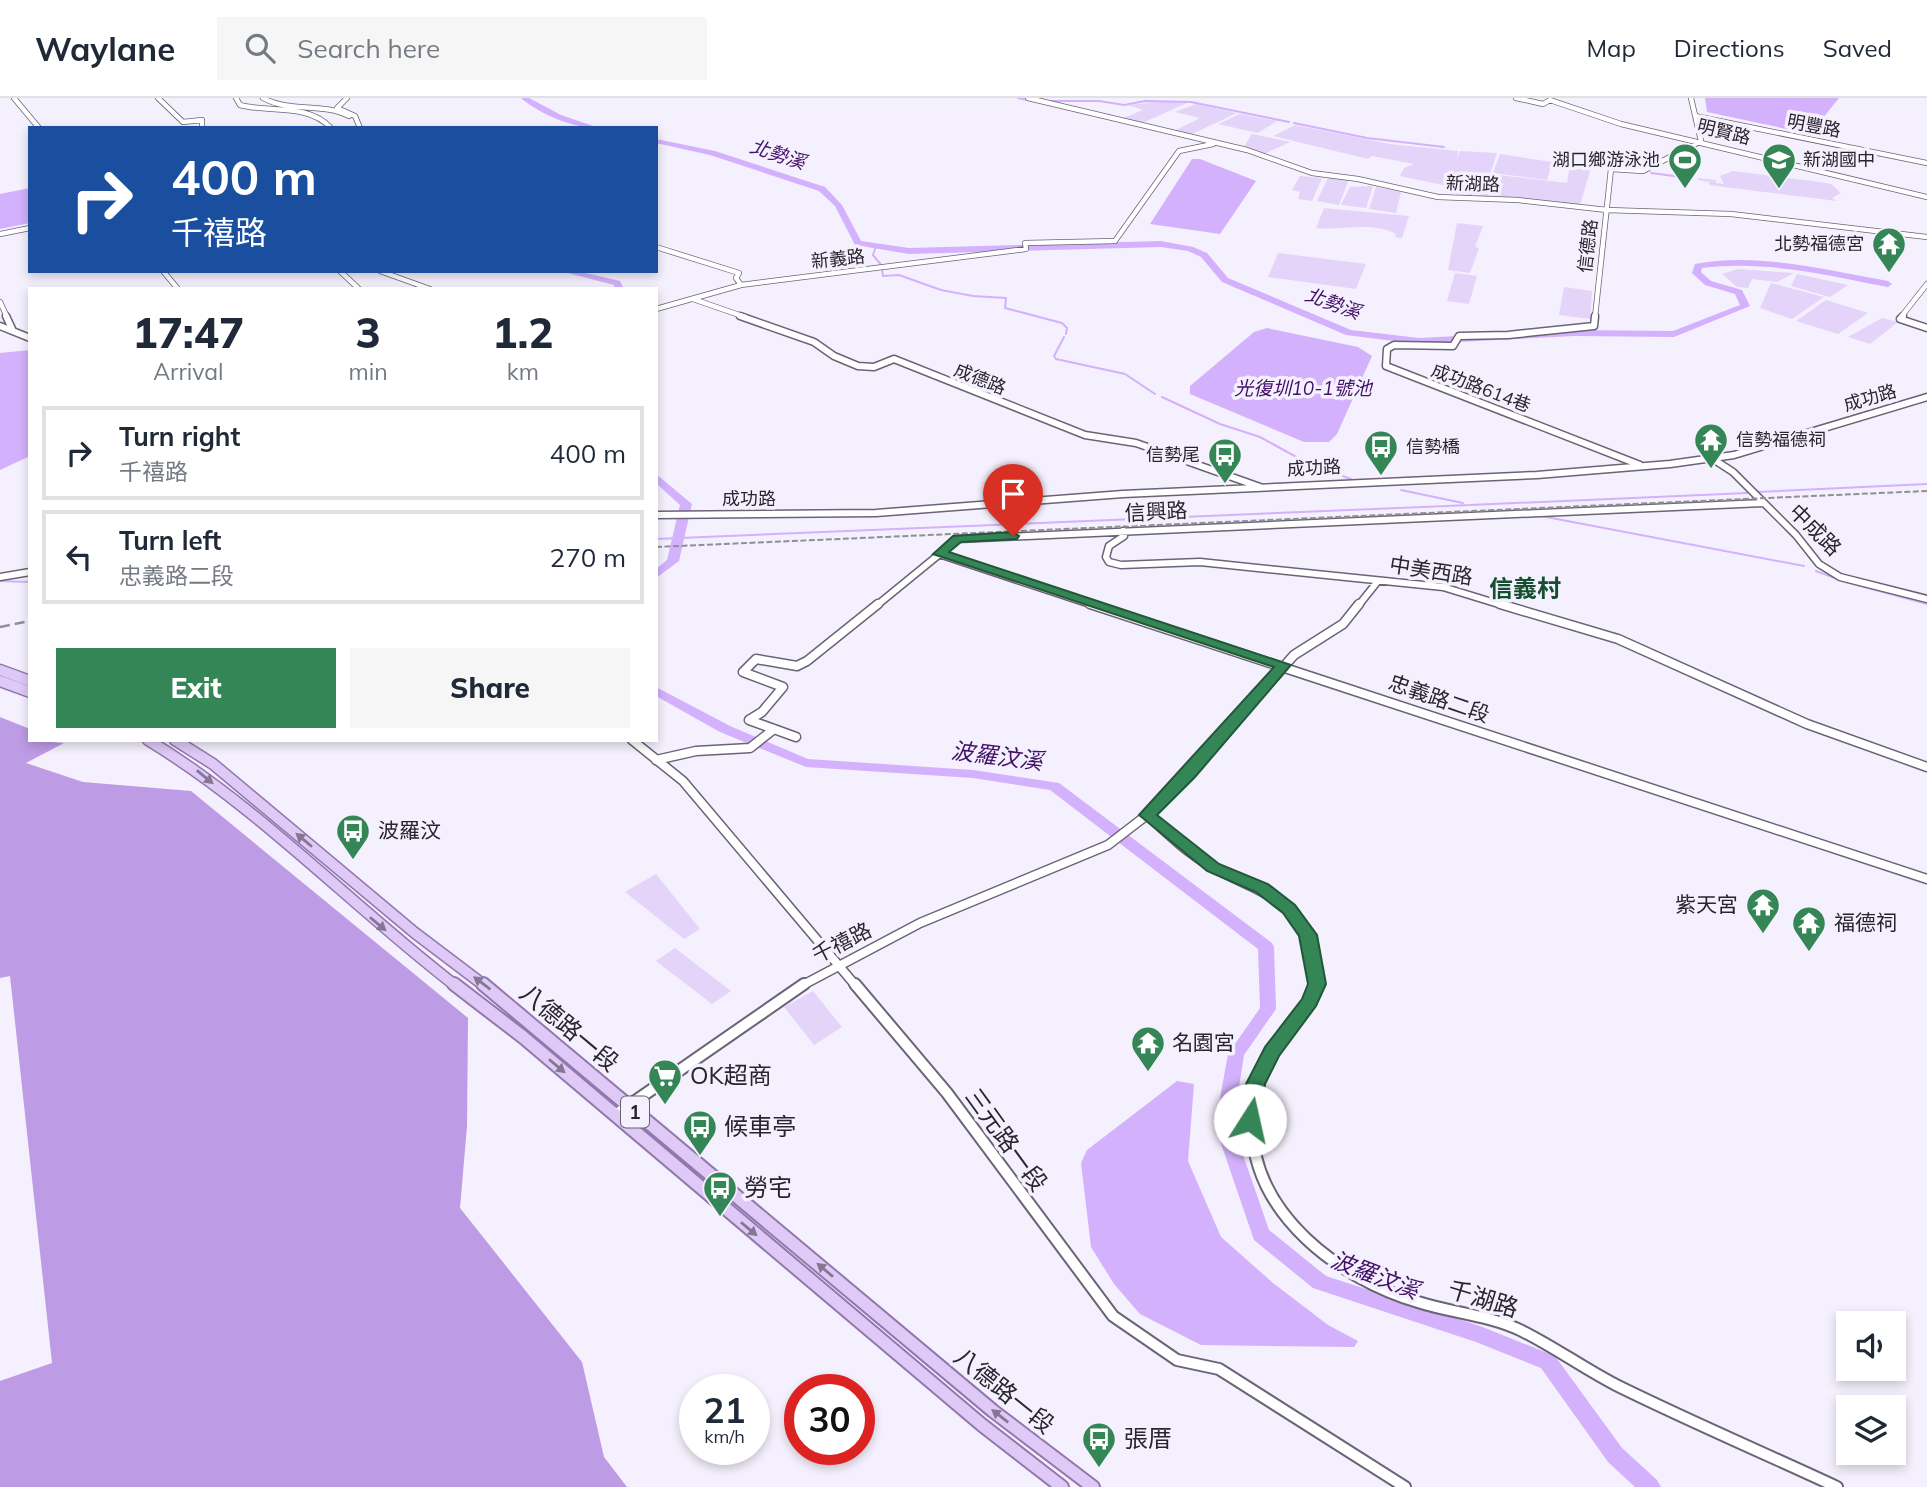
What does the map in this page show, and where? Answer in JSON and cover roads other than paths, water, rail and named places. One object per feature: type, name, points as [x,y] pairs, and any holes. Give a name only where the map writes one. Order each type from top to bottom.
[{"type":"main road","points":[[0,670],[28,680]]},
{"type":"main road","points":[[0,681],[28,691]]},
{"type":"main road","name":"八德路一段","points":[[151,742],[199,771],[399,942],[523,1037],[982,1425],[1062,1487]]},
{"type":"main road","name":"八德路一段","points":[[178,742],[213,764],[415,933],[521,1013],[993,1411],[1093,1487]]},
{"type":"street","points":[[14,98],[37,126]]},
{"type":"street","points":[[158,98],[183,122],[202,120],[202,126]]},
{"type":"street","points":[[236,98],[240,105],[256,110],[311,113],[323,118],[329,126]]},
{"type":"street","points":[[263,98],[272,104],[330,107],[349,116]]},
{"type":"street","points":[[347,98],[337,108],[355,115],[358,126]]},
{"type":"street","name":"新湖路","points":[[1028,98],[1247,150],[1312,173],[1358,179],[1420,194],[1607,210],[1731,214],[1927,237]]},
{"type":"street","name":"明賢路","points":[[1516,98],[1543,104],[1550,100],[1615,122],[1927,197]]},
{"type":"street","points":[[1691,98],[1701,141]]},
{"type":"street","name":"明豐路","points":[[1695,116],[1927,163]]},
{"type":"street","name":"信德路","points":[[1455,342],[1459,335],[1508,335],[1594,326],[1611,169],[1643,171],[1701,141]]},
{"type":"street","points":[[1812,147],[1818,141]]},
{"type":"street","name":"新義路","points":[[658,308],[741,285],[1025,246],[1115,241],[1179,151],[1216,144]]},
{"type":"street","points":[[0,234],[28,228]]},
{"type":"street","points":[[658,247],[739,273],[736,278],[741,285]]},
{"type":"street","points":[[165,273],[176,287]]},
{"type":"street","points":[[342,273],[357,287]]},
{"type":"street","points":[[386,273],[424,287]]},
{"type":"street","points":[[1927,284],[1900,319],[1927,328]]},
{"type":"street","name":"成德路","points":[[693,299],[814,342],[829,354],[851,364],[873,367],[894,359],[1085,435],[1136,443],[1261,488]]},
{"type":"street","points":[[0,302],[13,331]]},
{"type":"street","points":[[0,326],[28,337]]},
{"type":"street","name":"成功路614巷","points":[[1455,342],[1394,345],[1387,349],[1385,366],[1644,468]]},
{"type":"street","name":"成功路","points":[[658,516],[856,518],[1261,488],[1516,479],[1644,468],[1715,460],[1927,399]]},
{"type":"street","name":"中成路","points":[[1715,460],[1733,471],[1796,535],[1810,556],[1832,572],[1927,599]]},
{"type":"street","name":"信興路","points":[[796,737],[749,720],[762,712],[783,687],[743,672],[747,665],[756,659],[797,666],[807,661],[958,538],[1763,503]]},
{"type":"street","name":"中美西路","points":[[1123,531],[1124,536],[1111,543],[1106,554],[1110,562],[1121,565],[1200,562],[1443,587],[1602,633],[1807,724],[1927,767]]},
{"type":"street","name":"忠義路二段","points":[[939,554],[1284,665],[1927,879]]},
{"type":"street","points":[[0,575],[28,570]]},
{"type":"street","points":[[1147,815],[1189,773],[1284,665],[1294,655],[1343,624],[1378,581]]},
{"type":"street","points":[[656,760],[696,751],[750,748],[774,729]]},
{"type":"street","name":"三元路一段","points":[[634,742],[683,782],[716,819],[836,965],[947,1093],[1113,1316],[1177,1360],[1219,1369],[1405,1487]]},
{"type":"street","name":"千禧路","points":[[615,1115],[773,1004],[836,965],[878,944],[1108,845],[1135,827],[1147,815]]},
{"type":"street","name":"千湖路","points":[[1147,815],[1213,867],[1262,888],[1289,909],[1308,935],[1317,984],[1310,1002],[1271,1052],[1256,1084],[1250,1120],[1254,1148],[1272,1195],[1300,1232],[1333,1263],[1370,1283],[1415,1302],[1506,1324],[1589,1371],[1837,1487]]},
{"type":"water","points":[[1705,98],[1839,98],[1810,134],[1707,112]]},
{"type":"water","points":[[1192,159],[1200,159],[1256,181],[1220,234],[1150,224]]},
{"type":"water","points":[[28,188],[28,223],[0,229],[0,194]]},
{"type":"water","name":"光復圳10-1號池","points":[[1267,328],[1358,347],[1372,356],[1337,434],[1329,442],[1304,442],[1190,394],[1190,386],[1254,332]]},
{"type":"water","points":[[28,350],[28,457],[0,470],[0,353]]},
{"type":"water","points":[[1177,1081],[1194,1084],[1188,1161],[1221,1237],[1273,1283],[1328,1325],[1358,1341],[1354,1347],[1201,1345],[1140,1314],[1114,1284],[1091,1247],[1081,1163],[1087,1150]]},
{"type":"waterway","name":"北勢溪","points":[[524,98],[558,116],[588,126]]},
{"type":"waterway","points":[[1018,98],[1028,100]]},
{"type":"waterway","points":[[1047,101],[1099,101],[1124,105],[1145,101],[1191,102],[1289,122]]},
{"type":"waterway","points":[[1294,123],[1367,138],[1444,147]]},
{"type":"waterway","name":"北勢溪","points":[[658,141],[712,153],[822,189],[838,205],[858,243],[909,251],[1161,244],[1190,249],[1204,255],[1225,280],[1349,333],[1419,341],[1574,333],[1674,334],[1745,306],[1739,292],[1708,283],[1696,273],[1698,266],[1719,263],[1792,267],[1888,284]]},
{"type":"waterway","points":[[1651,173],[1689,178]]},
{"type":"waterway","points":[[876,246],[873,255],[882,266]]},
{"type":"waterway","points":[[882,269],[883,276],[899,275],[941,290],[1006,298],[1005,308],[1062,323],[1067,328],[1066,334]]},
{"type":"waterway","name":"波羅汶溪","points":[[573,273],[617,283],[619,287]]},
{"type":"waterway","points":[[1064,337],[1054,356],[1056,359],[1125,374],[1155,394]]},
{"type":"waterway","points":[[1162,397],[1220,424],[1260,437],[1311,465],[1351,479]]},
{"type":"waterway","name":"波羅汶溪","points":[[658,479],[686,504],[673,561],[658,573]]},
{"type":"waterway","points":[[1757,492],[1927,484]]},
{"type":"waterway","points":[[1401,490],[1463,503]]},
{"type":"waterway","points":[[658,539],[1747,493]]},
{"type":"waterway","points":[[1541,516],[1804,566]]},
{"type":"waterway","points":[[1816,571],[1840,580]]},
{"type":"waterway","points":[[0,581],[28,582]]},
{"type":"waterway","points":[[1846,582],[1927,604]]},
{"type":"waterway","name":"波羅汶溪","points":[[658,692],[725,729],[806,763],[973,774],[1054,786],[1266,947],[1268,1009],[1236,1054],[1224,1126],[1261,1235],[1320,1282],[1480,1335],[1548,1362],[1615,1455],[1650,1487]]},
{"type":"railway","points":[[658,547],[1927,491]]},
{"type":"railway","points":[[0,627],[28,621]]},
{"type":"place","name":"湖口鄉游泳池","points":[[1685,190]]},
{"type":"place","name":"新湖國中","points":[[1779,190]]},
{"type":"place","name":"北勢福德宮","points":[[1889,274]]},
{"type":"place","name":"信勢福德祠","points":[[1711,470]]},
{"type":"place","name":"信勢橋","points":[[1381,477]]},
{"type":"place","name":"信勢尾","points":[[1225,485]]},
{"type":"place","name":"波羅汶","points":[[353,861]]},
{"type":"place","name":"紫天宮","points":[[1763,935]]},
{"type":"place","name":"福德祠","points":[[1809,953]]},
{"type":"place","name":"名園宮","points":[[1148,1073]]},
{"type":"place","name":"OK超商","points":[[665,1106]]},
{"type":"place","name":"候車亭","points":[[700,1157]]},
{"type":"place","name":"勞宅","points":[[720,1218]]},
{"type":"place","name":"張厝","points":[[1099,1469]]},
{"type":"district","name":"信義村","points":[[1525,589]]}]
